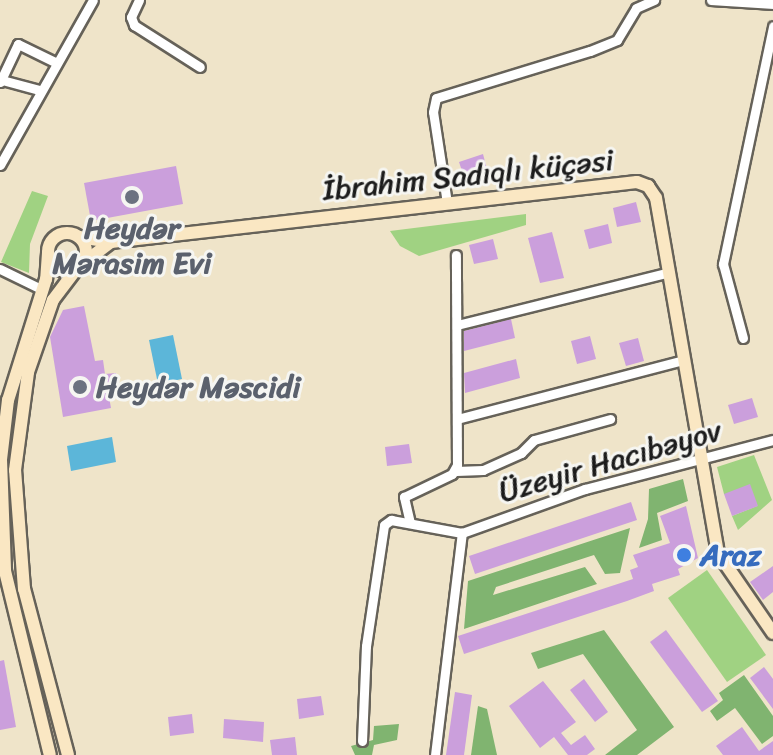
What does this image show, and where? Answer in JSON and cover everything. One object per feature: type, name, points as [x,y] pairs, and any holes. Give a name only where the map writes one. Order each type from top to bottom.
[{"type":"street","points":[[0,165],[93,0]]},
{"type":"street","points":[[139,0],[131,17],[134,25],[200,67]]},
{"type":"street","points":[[447,203],[433,112],[436,98],[617,40],[636,8],[654,0]]},
{"type":"street","points":[[711,0],[773,4]]},
{"type":"street","points":[[743,338],[723,264],[773,26]]},
{"type":"street","points":[[40,90],[1,81],[18,44],[57,63]]},
{"type":"street","name":"İbrahim Sadıqlı küçəsi","points":[[111,242],[637,182],[656,198],[718,553],[773,633]]},
{"type":"street","points":[[68,755],[24,589],[15,470],[20,408],[45,317],[86,251],[76,235]]},
{"type":"street","points":[[50,755],[3,570],[2,434],[24,337],[43,290],[48,253],[57,236],[76,235],[111,242]]},
{"type":"street","points":[[48,253],[58,269],[79,266],[111,242]]},
{"type":"street","points":[[456,255],[456,471]]},
{"type":"street","points":[[0,269],[43,290]]},
{"type":"street","points":[[457,325],[669,272]]},
{"type":"street","points":[[457,419],[684,360]]},
{"type":"street","points":[[410,523],[404,497],[456,471],[483,470],[521,453],[534,440],[610,419]]},
{"type":"street","name":"Üzeyir Hacıbəyov","points":[[462,533],[585,489],[702,461],[773,440]]},
{"type":"street","points":[[362,741],[366,646],[384,525],[391,520],[410,523],[462,533],[435,755]]},
{"type":"street","points":[[3,570],[24,589]]},
{"type":"green space","points":[[32,191],[48,196],[30,244],[29,273],[1,262]]},
{"type":"green space","points":[[526,214],[526,225],[419,256],[400,246],[390,231]]},
{"type":"green space","points":[[754,455],[772,500],[738,530],[732,516],[757,506],[724,494],[717,467]]},
{"type":"green space","points":[[683,479],[688,501],[657,513],[662,540],[639,548],[648,519],[649,489]]},
{"type":"green space","points":[[630,528],[620,573],[605,574],[594,555],[496,587],[493,595],[585,567],[597,584],[464,629],[468,581]]},
{"type":"green space","points":[[707,570],[766,655],[727,682],[668,598]]},
{"type":"green space","points":[[604,630],[674,727],[637,755],[605,755],[637,730],[583,654],[538,669],[531,653]]},
{"type":"green space","points":[[744,675],[773,716],[773,736],[762,744],[735,708],[717,721],[710,711],[723,700],[719,693]]},
{"type":"green space","points":[[478,706],[487,709],[497,755],[471,755]]},
{"type":"green space","points":[[399,724],[397,740],[374,745],[372,755],[355,755],[351,746],[373,740],[374,726]]},
{"type":"water","points":[[173,335],[182,379],[158,384],[149,340]]},
{"type":"water","points":[[112,437],[116,462],[71,471],[67,446]]},
{"type":"building","points":[[483,154],[488,173],[465,180],[459,162]]},
{"type":"building","points":[[176,166],[183,204],[91,221],[84,183]]},
{"type":"building","points":[[636,202],[641,222],[617,227],[613,208]]},
{"type":"building","points":[[608,224],[612,243],[589,249],[584,230]]},
{"type":"building","points":[[552,232],[564,278],[540,283],[528,238]]},
{"type":"building","points":[[493,239],[498,259],[474,264],[469,245]]},
{"type":"building","points":[[84,306],[95,361],[103,360],[105,374],[116,373],[119,390],[108,391],[111,408],[63,417],[50,337],[63,310]]},
{"type":"building","points":[[511,319],[515,338],[464,351],[464,331]]},
{"type":"building","points":[[590,336],[596,359],[577,364],[571,341]]},
{"type":"building","points":[[638,338],[644,361],[626,366],[619,343]]},
{"type":"building","points":[[516,359],[520,378],[465,393],[464,373]]},
{"type":"building","points":[[752,398],[758,417],[734,424],[728,405]]},
{"type":"building","points":[[409,444],[412,463],[387,466],[385,447]]},
{"type":"building","points":[[750,484],[758,506],[732,516],[724,494]]},
{"type":"building","points":[[631,502],[637,520],[475,574],[469,556]]},
{"type":"building","points":[[686,506],[698,558],[678,569],[680,575],[652,584],[654,591],[627,601],[464,654],[458,636],[633,579],[630,570],[638,567],[633,555],[670,543],[660,516]]},
{"type":"building","points":[[773,566],[773,592],[763,600],[750,582]]},
{"type":"building","points":[[666,630],[718,701],[702,712],[650,642]]},
{"type":"building","points":[[4,660],[16,727],[0,730],[0,661]]},
{"type":"building","points":[[764,667],[773,679],[773,709],[750,678]]},
{"type":"building","points":[[584,679],[608,712],[595,722],[570,690]]},
{"type":"building","points":[[543,681],[576,722],[561,733],[571,745],[585,735],[595,749],[587,755],[568,755],[554,737],[540,748],[509,706]]},
{"type":"building","points":[[455,692],[472,695],[464,755],[446,755]]},
{"type":"building","points":[[321,696],[324,715],[299,719],[297,699]]},
{"type":"building","points":[[192,714],[194,733],[170,736],[168,717]]},
{"type":"building","points":[[224,719],[264,722],[263,742],[223,738]]},
{"type":"building","points":[[742,727],[759,751],[773,741],[773,755],[723,755],[716,746]]},
{"type":"building","points":[[295,737],[297,755],[272,755],[270,740]]},
{"type":"place","name":"Heydər Mərasim Evi","points":[[132,197]]},
{"type":"place","name":"Heydər Məscidi","points":[[80,387]]},
{"type":"place","name":"Araz","points":[[684,555]]}]
